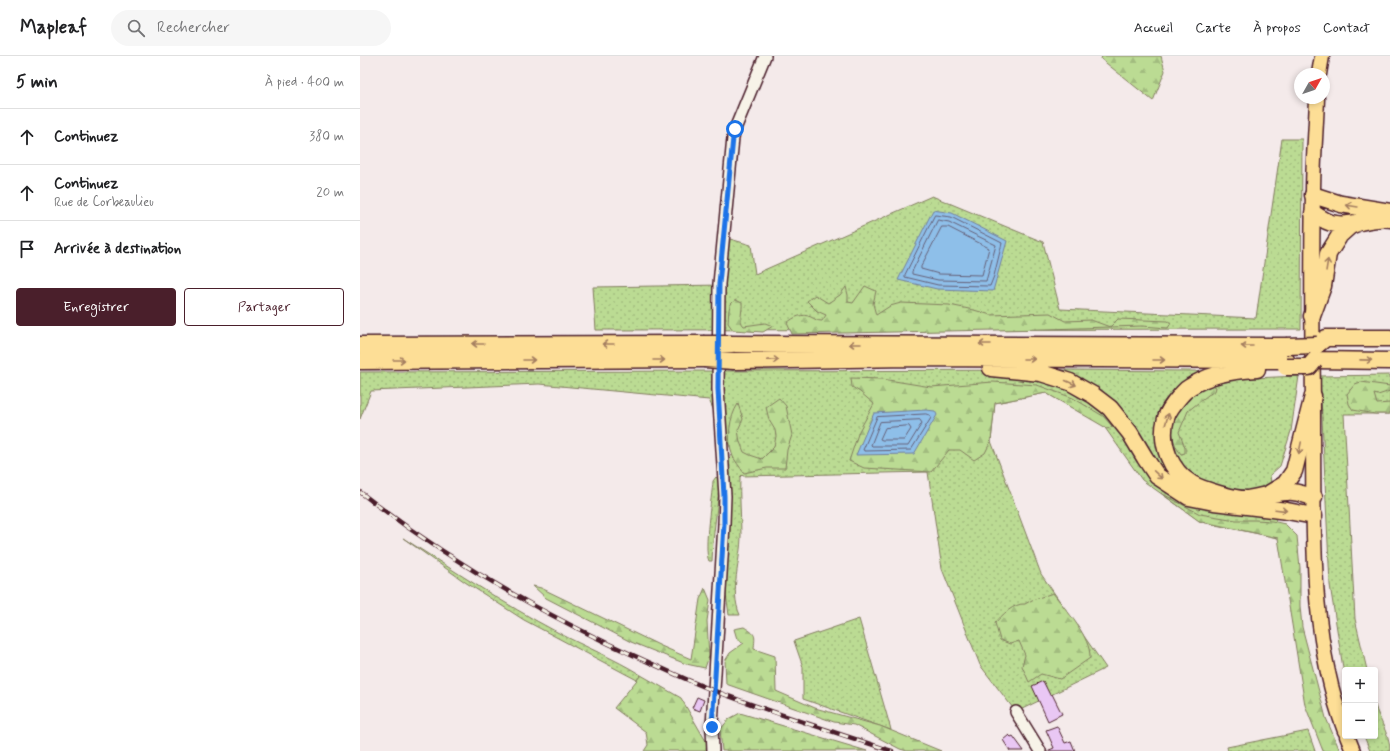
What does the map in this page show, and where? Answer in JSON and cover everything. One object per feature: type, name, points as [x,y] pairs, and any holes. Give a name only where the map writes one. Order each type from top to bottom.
[{"type":"highway","points":[[1313,195],[1341,204],[1390,212]]},
{"type":"highway","points":[[1313,213],[1323,220],[1337,224],[1390,219]]},
{"type":"highway","points":[[1312,316],[1323,286],[1328,254],[1340,235],[1350,226],[1360,222]]},
{"type":"highway","points":[[1316,353],[1326,338],[1342,347],[1390,361]]},
{"type":"highway","points":[[1314,497],[1286,492],[1245,499],[1210,491],[1192,484],[1180,474],[1171,463],[1165,448],[1164,433],[1166,417],[1174,402],[1188,388],[1203,379],[1224,373],[1250,369],[1286,358],[1390,338]]},
{"type":"highway","points":[[360,360],[704,352],[732,344],[1286,358]]},
{"type":"highway","points":[[360,345],[704,352],[734,361],[908,358],[1286,358]]},
{"type":"highway","points":[[1342,347],[1390,346]]},
{"type":"highway","points":[[908,358],[1040,373],[1070,382],[1093,395],[1110,408],[1130,433],[1157,476],[1189,496],[1214,502],[1287,511],[1314,516]]},
{"type":"highway","points":[[1265,496],[1285,484],[1294,471],[1313,396]]},
{"type":"main road","points":[[1320,68],[1322,56]]},
{"type":"main road","points":[[1317,104],[1313,195],[1312,316],[1316,600],[1324,656],[1336,708],[1342,723]]},
{"type":"main road","points":[[1348,739],[1353,751]]},
{"type":"street","points":[[713,751],[712,727],[724,524],[724,496],[718,389],[719,284],[733,138],[735,129],[765,56]]},
{"type":"street","points":[[1016,712],[1040,751]]},
{"type":"green space","points":[[1102,56],[1161,56],[1165,71],[1153,101],[1101,59]]},
{"type":"green space","points":[[1282,139],[1302,139],[1301,329],[596,330],[593,287],[723,285],[730,239],[751,245],[755,274],[932,196],[1043,242],[1060,309],[1256,318]]},
{"type":"green space","points":[[865,286],[876,291],[873,304],[876,315],[890,306],[901,303],[949,305],[991,315],[1050,313],[1065,321],[1091,320],[1110,327],[1118,319],[1168,321],[1171,323],[1168,328],[1142,326],[1047,329],[792,334],[787,323],[792,319],[804,315],[822,321],[826,315],[817,311],[807,301],[815,295],[828,303],[840,295],[846,287],[848,302],[853,303]]},
{"type":"green space","points":[[736,300],[742,303],[741,321],[744,326],[765,323],[773,326],[763,332],[733,330],[728,323],[729,313],[731,304]]},
{"type":"green space","points":[[1195,371],[1231,379],[1299,376],[1291,431],[1280,466],[1270,475],[1278,538],[1201,522],[1142,480],[1103,425],[1046,393],[995,403],[991,441],[1041,574],[1106,668],[1016,712],[980,665],[942,569],[928,472],[742,475],[740,477],[741,545],[735,586],[737,605],[740,615],[729,615],[726,594],[729,511],[728,461],[732,455],[734,456],[709,400],[539,384],[371,391],[360,419],[360,372]]},
{"type":"green space","points":[[1390,375],[1390,414],[1344,414],[1355,619],[1366,667],[1343,667],[1330,585],[1320,376]]},
{"type":"green space","points":[[851,378],[882,379],[931,387],[993,382],[1037,385],[1073,398],[1103,416],[1112,426],[1108,429],[1046,393],[995,403],[991,441],[985,453],[974,460],[960,450],[949,450],[931,472],[864,468],[849,461],[859,431],[874,404],[852,387]]},
{"type":"green space","points":[[1361,382],[1390,386],[1390,391],[1378,395],[1374,394],[1377,404],[1390,403],[1390,414],[1375,414],[1353,410],[1349,404],[1347,394],[1355,384]]},
{"type":"green space","points":[[1209,383],[1216,387],[1215,391],[1188,411],[1179,432],[1185,448],[1185,453],[1181,454],[1176,447],[1171,432],[1179,406]]},
{"type":"green space","points":[[779,398],[786,406],[792,435],[787,450],[785,468],[767,468],[744,473],[734,459],[730,448],[729,435],[735,410],[738,404],[743,419],[738,430],[740,442],[744,452],[762,459],[774,447],[776,436],[775,430],[769,420],[766,407]]},
{"type":"green space","points":[[716,477],[720,481],[712,561],[709,561],[707,555],[708,522],[713,481]]},
{"type":"green space","points":[[1161,493],[1200,514],[1236,520],[1272,521],[1285,524],[1297,536],[1300,568],[1300,606],[1302,627],[1326,718],[1340,751],[1323,751],[1305,705],[1278,538],[1199,521]]},
{"type":"green space","points":[[403,538],[518,610],[557,632],[641,675],[637,680],[524,620],[465,582]]},
{"type":"green space","points":[[533,586],[541,588],[691,659],[700,599],[705,588],[710,600],[707,621],[709,656],[705,668],[686,664],[631,642],[546,598]]},
{"type":"green space","points":[[1053,593],[1077,624],[1086,641],[1090,658],[1060,679],[1041,674],[1029,682],[1022,666],[1025,655],[1019,641],[1010,644],[1000,640],[995,623],[1013,607]]},
{"type":"green space","points":[[859,619],[891,730],[803,699],[803,667],[794,641]]},
{"type":"green space","points":[[744,627],[754,636],[754,649],[775,656],[776,691],[815,708],[880,726],[941,751],[907,751],[900,749],[854,725],[834,722],[726,684],[725,661],[730,653],[744,643],[737,639],[734,629]]},
{"type":"green space","points":[[641,675],[681,698],[707,743],[707,751],[644,751],[648,745],[646,732],[614,708]]},
{"type":"green space","points":[[740,713],[867,751],[722,751],[720,730],[729,719]]},
{"type":"green space","points":[[1378,713],[1390,745],[1390,751],[1370,751],[1365,739],[1378,739]]},
{"type":"green space","points":[[1308,731],[1315,751],[1228,751],[1227,747]]},
{"type":"water","points":[[933,210],[952,213],[1007,241],[993,291],[937,289],[898,280]]},
{"type":"water","points":[[926,410],[935,411],[937,415],[914,454],[856,455],[874,413]]},
{"type":"building","points":[[1043,681],[1050,695],[1052,694],[1062,714],[1048,721],[1032,686]]},
{"type":"building","points":[[697,697],[704,700],[700,711],[692,708]]},
{"type":"building","points":[[1057,726],[1065,743],[1071,741],[1075,751],[1047,751],[1054,748],[1046,730]]},
{"type":"building","points":[[1009,735],[1011,737],[1013,736],[1024,751],[1010,751],[1003,740]]},
{"type":"railway","points":[[360,492],[427,541],[462,563],[534,606],[608,644],[715,691],[781,715],[892,751]]},
{"type":"route","points":[[712,727],[724,524],[724,496],[718,389],[719,284],[735,129]]}]
